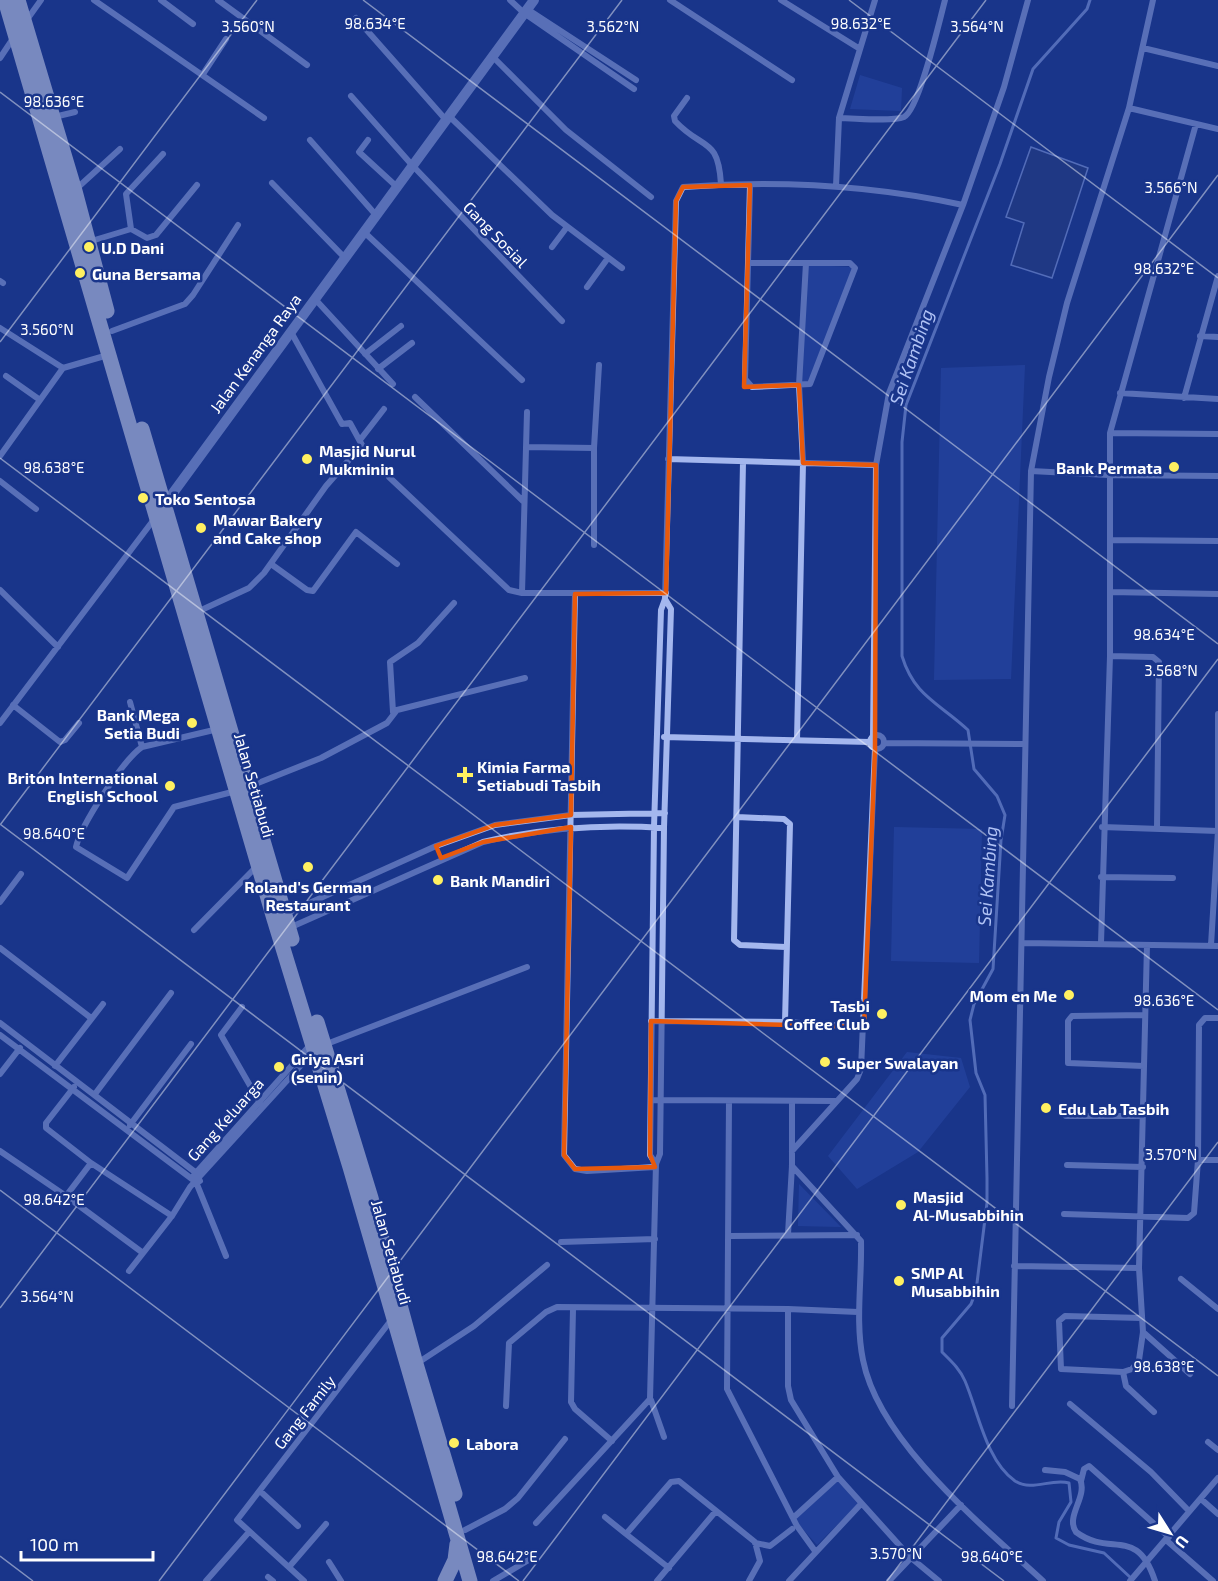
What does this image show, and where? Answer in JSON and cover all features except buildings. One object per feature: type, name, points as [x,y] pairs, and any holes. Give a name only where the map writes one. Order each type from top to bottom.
[{"type":"main road","name":"Jalan Setiabudi","points":[[5,0],[20,29],[54,117],[75,191],[82,236],[109,355],[197,613],[243,789],[282,923],[371,1198],[470,1571]]},
{"type":"main road","name":"Jalan Setiabudi","points":[[18,0],[20,29],[112,331],[219,729],[243,789],[259,864],[282,923]]},
{"type":"main road","name":"Jalan Setiabudi","points":[[320,1044],[392,1319],[461,1535]]},
{"type":"main road","points":[[446,1581],[455,1560],[461,1535]]},
{"type":"main road","points":[[446,1581],[470,1571]]},
{"type":"street","points":[[0,58],[41,0]]},
{"type":"street","points":[[94,0],[264,118]]},
{"type":"street","points":[[161,0],[193,24]]},
{"type":"street","points":[[218,0],[307,65]]},
{"type":"street","points":[[510,0],[528,7],[636,80]]},
{"type":"street","points":[[670,0],[792,81]]},
{"type":"street","points":[[781,0],[860,49]]},
{"type":"street","points":[[836,186],[840,118],[874,0]]},
{"type":"street","points":[[840,118],[894,118],[904,117],[910,112],[925,77],[945,0]]},
{"type":"street","points":[[792,1151],[860,1074],[864,1027],[875,749],[872,739],[876,465],[889,393],[963,206],[1004,87],[1028,0]]},
{"type":"street","points":[[1012,1406],[1015,1161],[1023,943],[1031,471],[1049,377],[1067,303],[1129,108],[1153,0]]},
{"type":"street","points":[[528,7],[634,89]]},
{"type":"street","name":"Jalan Kenanga Raya","points":[[0,723],[160,510],[528,7]]},
{"type":"street","points":[[356,18],[447,118],[567,227],[622,268]]},
{"type":"street","points":[[203,74],[226,39]]},
{"type":"street","points":[[1143,48],[1218,66]]},
{"type":"street","points":[[492,56],[566,130],[651,197]]},
{"type":"street","name":"Gang Sosial","points":[[351,96],[412,165],[562,321]]},
{"type":"street","points":[[687,98],[674,116],[675,121],[716,152],[720,164],[721,184]]},
{"type":"street","points":[[1129,108],[1218,129]]},
{"type":"street","points":[[54,117],[75,112]]},
{"type":"street","points":[[1101,943],[1102,827],[1110,656],[1111,540],[1108,475],[1110,434],[1196,124]]},
{"type":"street","points":[[310,140],[375,214]]},
{"type":"street","points":[[368,140],[359,152],[396,186]]},
{"type":"street","points":[[75,191],[120,149]]},
{"type":"street","points":[[131,229],[125,196],[163,154]]},
{"type":"street","points":[[272,183],[344,257]]},
{"type":"street","points":[[656,1166],[650,1155],[654,813],[661,610],[665,596],[676,201],[683,187],[721,184],[836,186],[917,195],[963,206]]},
{"type":"street","points":[[82,236],[131,229],[147,238],[156,236],[197,185]]},
{"type":"street","points":[[749,263],[850,263],[855,268],[810,384],[752,387],[746,383],[750,185]]},
{"type":"street","points":[[112,331],[185,304],[238,225]]},
{"type":"street","points":[[552,247],[567,227]]},
{"type":"street","points":[[363,231],[522,381]]},
{"type":"street","points":[[587,287],[608,258]]},
{"type":"street","points":[[796,740],[803,463],[799,385],[807,263]]},
{"type":"street","points":[[1184,398],[1218,276]]},
{"type":"street","points":[[314,298],[393,384]]},
{"type":"street","points":[[365,354],[401,326]]},
{"type":"street","points":[[0,328],[63,368]]},
{"type":"street","points":[[197,613],[244,592],[271,564],[326,486],[361,446],[350,423],[342,424],[290,331]]},
{"type":"street","points":[[1200,336],[1218,337]]},
{"type":"street","points":[[378,369],[412,343]]},
{"type":"street","points":[[0,456],[63,368],[109,355]]},
{"type":"street","points":[[594,545],[594,448],[598,365]]},
{"type":"street","points":[[6,376],[40,400]]},
{"type":"street","points":[[1120,393],[1218,399]]},
{"type":"street","points":[[415,397],[523,501]]},
{"type":"street","points":[[360,440],[384,409]]},
{"type":"street","points":[[522,593],[527,412]]},
{"type":"street","points":[[1110,434],[1218,434]]},
{"type":"street","points":[[526,447],[594,448]]},
{"type":"street","points":[[669,459],[876,465]]},
{"type":"street","points":[[743,462],[736,739],[735,942],[740,945],[786,947]]},
{"type":"street","points":[[1031,471],[1108,475],[1218,476]]},
{"type":"street","points":[[389,477],[506,588],[522,593],[665,596]]},
{"type":"street","points":[[0,481],[36,509]]},
{"type":"street","points":[[271,564],[307,590],[314,591],[356,532],[397,564]]},
{"type":"street","points":[[1111,540],[1218,541]]},
{"type":"street","points":[[0,590],[58,646]]},
{"type":"street","points":[[1110,592],[1218,594]]},
{"type":"street","points":[[575,594],[564,1155],[570,1165],[587,1171],[656,1166]]},
{"type":"street","points":[[664,1437],[650,1399],[656,1166],[660,1154],[664,828],[671,609],[665,596]]},
{"type":"street","points":[[219,729],[142,747],[130,757],[113,779],[76,845],[79,850],[125,878],[130,877],[174,807],[243,789],[321,758],[387,723],[393,712],[390,662],[418,644],[454,603]]},
{"type":"street","points":[[1110,656],[1153,657],[1159,662],[1157,829]]},
{"type":"street","points":[[393,712],[525,678]]},
{"type":"street","points":[[129,702],[142,747]]},
{"type":"street","points":[[13,705],[60,742],[65,740],[79,723]]},
{"type":"street","points":[[1023,943],[1215,945],[1218,714]]},
{"type":"street","points":[[656,737],[796,740],[882,737],[884,743]]},
{"type":"street","points":[[884,743],[1025,744]]},
{"type":"street","points":[[875,749],[881,748],[884,743]]},
{"type":"street","points":[[282,923],[402,861],[435,846],[495,825],[571,815],[665,813]]},
{"type":"street","points":[[737,818],[784,819],[790,824],[785,1022]]},
{"type":"street","points":[[282,923],[483,842],[517,834],[571,827],[664,828]]},
{"type":"street","points":[[1102,827],[1218,831]]},
{"type":"street","points":[[435,846],[441,858]]},
{"type":"street","points":[[402,861],[407,874]]},
{"type":"street","points":[[194,930],[259,864]]},
{"type":"street","points":[[0,902],[21,874]]},
{"type":"street","points":[[1101,878],[1173,878]]},
{"type":"street","points":[[1142,1318],[1065,1316],[1059,1321],[1061,1369],[1123,1372],[1132,1369],[1139,1360],[1143,1332],[1139,1268],[1147,945]]},
{"type":"street","points":[[0,948],[91,1018]]},
{"type":"street","points":[[320,1044],[527,967]]},
{"type":"street","points":[[95,1094],[171,993]]},
{"type":"street","points":[[55,1066],[103,1004]]},
{"type":"street","points":[[242,1007],[221,1035],[261,1105]]},
{"type":"street","points":[[1144,1066],[1070,1063],[1067,1060],[1068,1019],[1072,1016],[1145,1015]]},
{"type":"street","points":[[1064,1214],[1142,1218],[1191,1216],[1195,1210],[1198,1160],[1199,1025],[1205,1018],[1218,1018]]},
{"type":"street","points":[[651,1021],[785,1022],[864,1027]]},
{"type":"street","points":[[0,1023],[95,1094],[197,1179],[226,1256]]},
{"type":"street","points":[[0,1035],[126,1131],[197,1179]]},
{"type":"street","points":[[0,1074],[24,1043]]},
{"type":"street","points":[[126,1131],[191,1044]]},
{"type":"street","name":"Gang Keluarga","points":[[129,1271],[172,1216],[190,1187],[261,1105],[320,1044]]},
{"type":"street","points":[[78,1082],[46,1122],[45,1127],[91,1163],[172,1216]]},
{"type":"street","points":[[651,1100],[835,1101]]},
{"type":"street","points":[[729,1101],[730,1236],[726,1308],[726,1382],[729,1396],[793,1518],[815,1551]]},
{"type":"street","points":[[788,1234],[792,1166],[792,1101]]},
{"type":"street","points":[[1066,1116],[1143,1116]]},
{"type":"street","points":[[0,1151],[143,1253]]},
{"type":"street","points":[[1198,1160],[1218,1160]]},
{"type":"street","points":[[66,1196],[91,1163]]},
{"type":"street","points":[[1067,1165],[1143,1167]]},
{"type":"street","points":[[792,1166],[861,1241],[862,1276],[858,1312],[862,1359],[877,1402],[909,1448],[961,1504],[1042,1581]]},
{"type":"street","points":[[730,1236],[857,1235]]},
{"type":"street","points":[[561,1242],[655,1239]]},
{"type":"street","points":[[416,1364],[474,1326],[547,1265]]},
{"type":"street","points":[[1014,1266],[1139,1268]]},
{"type":"street","points":[[1181,1280],[1218,1310]]},
{"type":"street","points":[[506,1406],[509,1343],[551,1310],[654,1307],[858,1312]]},
{"type":"street","points":[[573,1308],[572,1402],[575,1409],[612,1441]]},
{"type":"street","points":[[788,1309],[789,1394],[837,1477],[860,1505],[910,1557],[939,1581]]},
{"type":"street","name":"Gang Family","points":[[249,1532],[237,1520],[392,1319]]},
{"type":"street","points":[[1143,1332],[1190,1374]]},
{"type":"street","points":[[1123,1372],[1126,1386],[1154,1412]]},
{"type":"street","points":[[536,1523],[650,1399]]},
{"type":"street","points":[[1070,1404],[1151,1472],[1189,1511]]},
{"type":"street","points":[[461,1535],[505,1509],[518,1498],[565,1439]]},
{"type":"street","points":[[1208,1442],[1218,1450]]},
{"type":"street","points":[[1155,1581],[1147,1562],[1134,1548],[1090,1539],[1074,1530],[1073,1524],[1082,1489],[1084,1469],[1089,1466],[1213,1581]]},
{"type":"street","points":[[1045,1470],[1073,1474],[1081,1481]]},
{"type":"street","points":[[793,1518],[837,1477]]},
{"type":"street","points":[[1130,1581],[1218,1478]]},
{"type":"street","points":[[626,1534],[674,1480],[679,1481],[755,1542],[770,1546]]},
{"type":"street","points":[[260,1491],[298,1526]]},
{"type":"street","points":[[1201,1499],[1218,1514]]},
{"type":"street","points":[[889,1581],[961,1504]]},
{"type":"street","points":[[789,1581],[860,1505]]},
{"type":"street","points":[[657,1581],[716,1511]]},
{"type":"street","points":[[605,1517],[669,1568]]},
{"type":"street","points":[[289,1567],[326,1524]]},
{"type":"street","points":[[749,1581],[770,1546],[792,1529]]},
{"type":"street","points":[[206,1581],[249,1532],[304,1581]]},
{"type":"street","points":[[755,1542],[760,1561]]},
{"type":"street","points":[[493,1581],[532,1558]]},
{"type":"street","points":[[329,1562],[341,1581]]},
{"type":"highlighted area","points":[[750,185],[744,387],[799,385],[803,463],[876,465],[875,749],[864,1027],[651,1021],[650,1155],[655,1167],[575,1169],[564,1155],[571,827],[483,842],[441,858],[436,846],[495,825],[571,815],[575,594],[666,593],[676,201],[683,187]]},
{"type":"shaded area","points":[[860,75],[902,88],[901,111],[850,109]]},
{"type":"shaded area","points":[[1031,147],[1088,168],[1052,278],[1011,265],[1024,223],[1006,217]]},
{"type":"shaded area","points":[[808,265],[854,267],[807,384],[799,384]]},
{"type":"shaded area","points":[[1025,365],[1011,679],[934,680],[941,368]]},
{"type":"shaded area","points":[[894,827],[982,829],[979,963],[891,961]]},
{"type":"shaded area","points":[[907,1052],[961,1058],[970,1087],[918,1152],[857,1189],[828,1156]]},
{"type":"shaded area","points":[[799,1184],[841,1227],[798,1226]]},
{"type":"shaded area","points":[[836,1479],[858,1504],[817,1545],[794,1519]]},
{"type":"waterway","name":"Sei Kambing","points":[[1090,0],[1087,9],[1033,69],[1000,164],[906,405],[902,442],[902,656],[913,681],[921,690],[968,730],[974,769],[997,796],[1005,815],[1001,840],[993,969],[974,1004],[970,1020],[976,1073],[985,1095],[987,1203],[976,1291],[971,1304],[942,1338],[942,1352],[963,1377],[984,1435],[1005,1472],[1021,1484],[1069,1483],[1071,1502],[1059,1522],[1056,1538],[1069,1545],[1104,1553],[1131,1578]]},
{"type":"place","name":"U.D Dani","points":[[89,247]]},
{"type":"place","name":"Guna Bersama","points":[[80,273]]},
{"type":"place","name":"Masjid Nurul Mukminin","points":[[307,459]]},
{"type":"place","name":"Bank Permata","points":[[1174,467]]},
{"type":"place","name":"Toko Sentosa","points":[[143,498]]},
{"type":"place","name":"Mawar Bakery and Cake shop","points":[[201,528]]},
{"type":"place","name":"Bank Mega Setia Budi","points":[[192,723]]},
{"type":"place","name":"Kimia Farma Setiabudi Tasbih","points":[[465,775]]},
{"type":"place","name":"Briton International English School","points":[[170,786]]},
{"type":"place","name":"Roland's German Restaurant","points":[[308,867]]},
{"type":"place","name":"Bank Mandiri","points":[[438,880]]},
{"type":"place","name":"Mom en Me","points":[[1069,995]]},
{"type":"place","name":"Tasbi Coffee Club","points":[[882,1014]]},
{"type":"place","name":"Super Swalayan","points":[[825,1062]]},
{"type":"place","name":"Griya Asri (senin)","points":[[279,1067]]},
{"type":"place","name":"Edu Lab Tasbih","points":[[1046,1108]]},
{"type":"place","name":"Masjid Al-Musabbihin","points":[[901,1205]]},
{"type":"place","name":"SMP Al Musabbihin","points":[[899,1281]]},
{"type":"place","name":"Labora","points":[[454,1443]]}]
